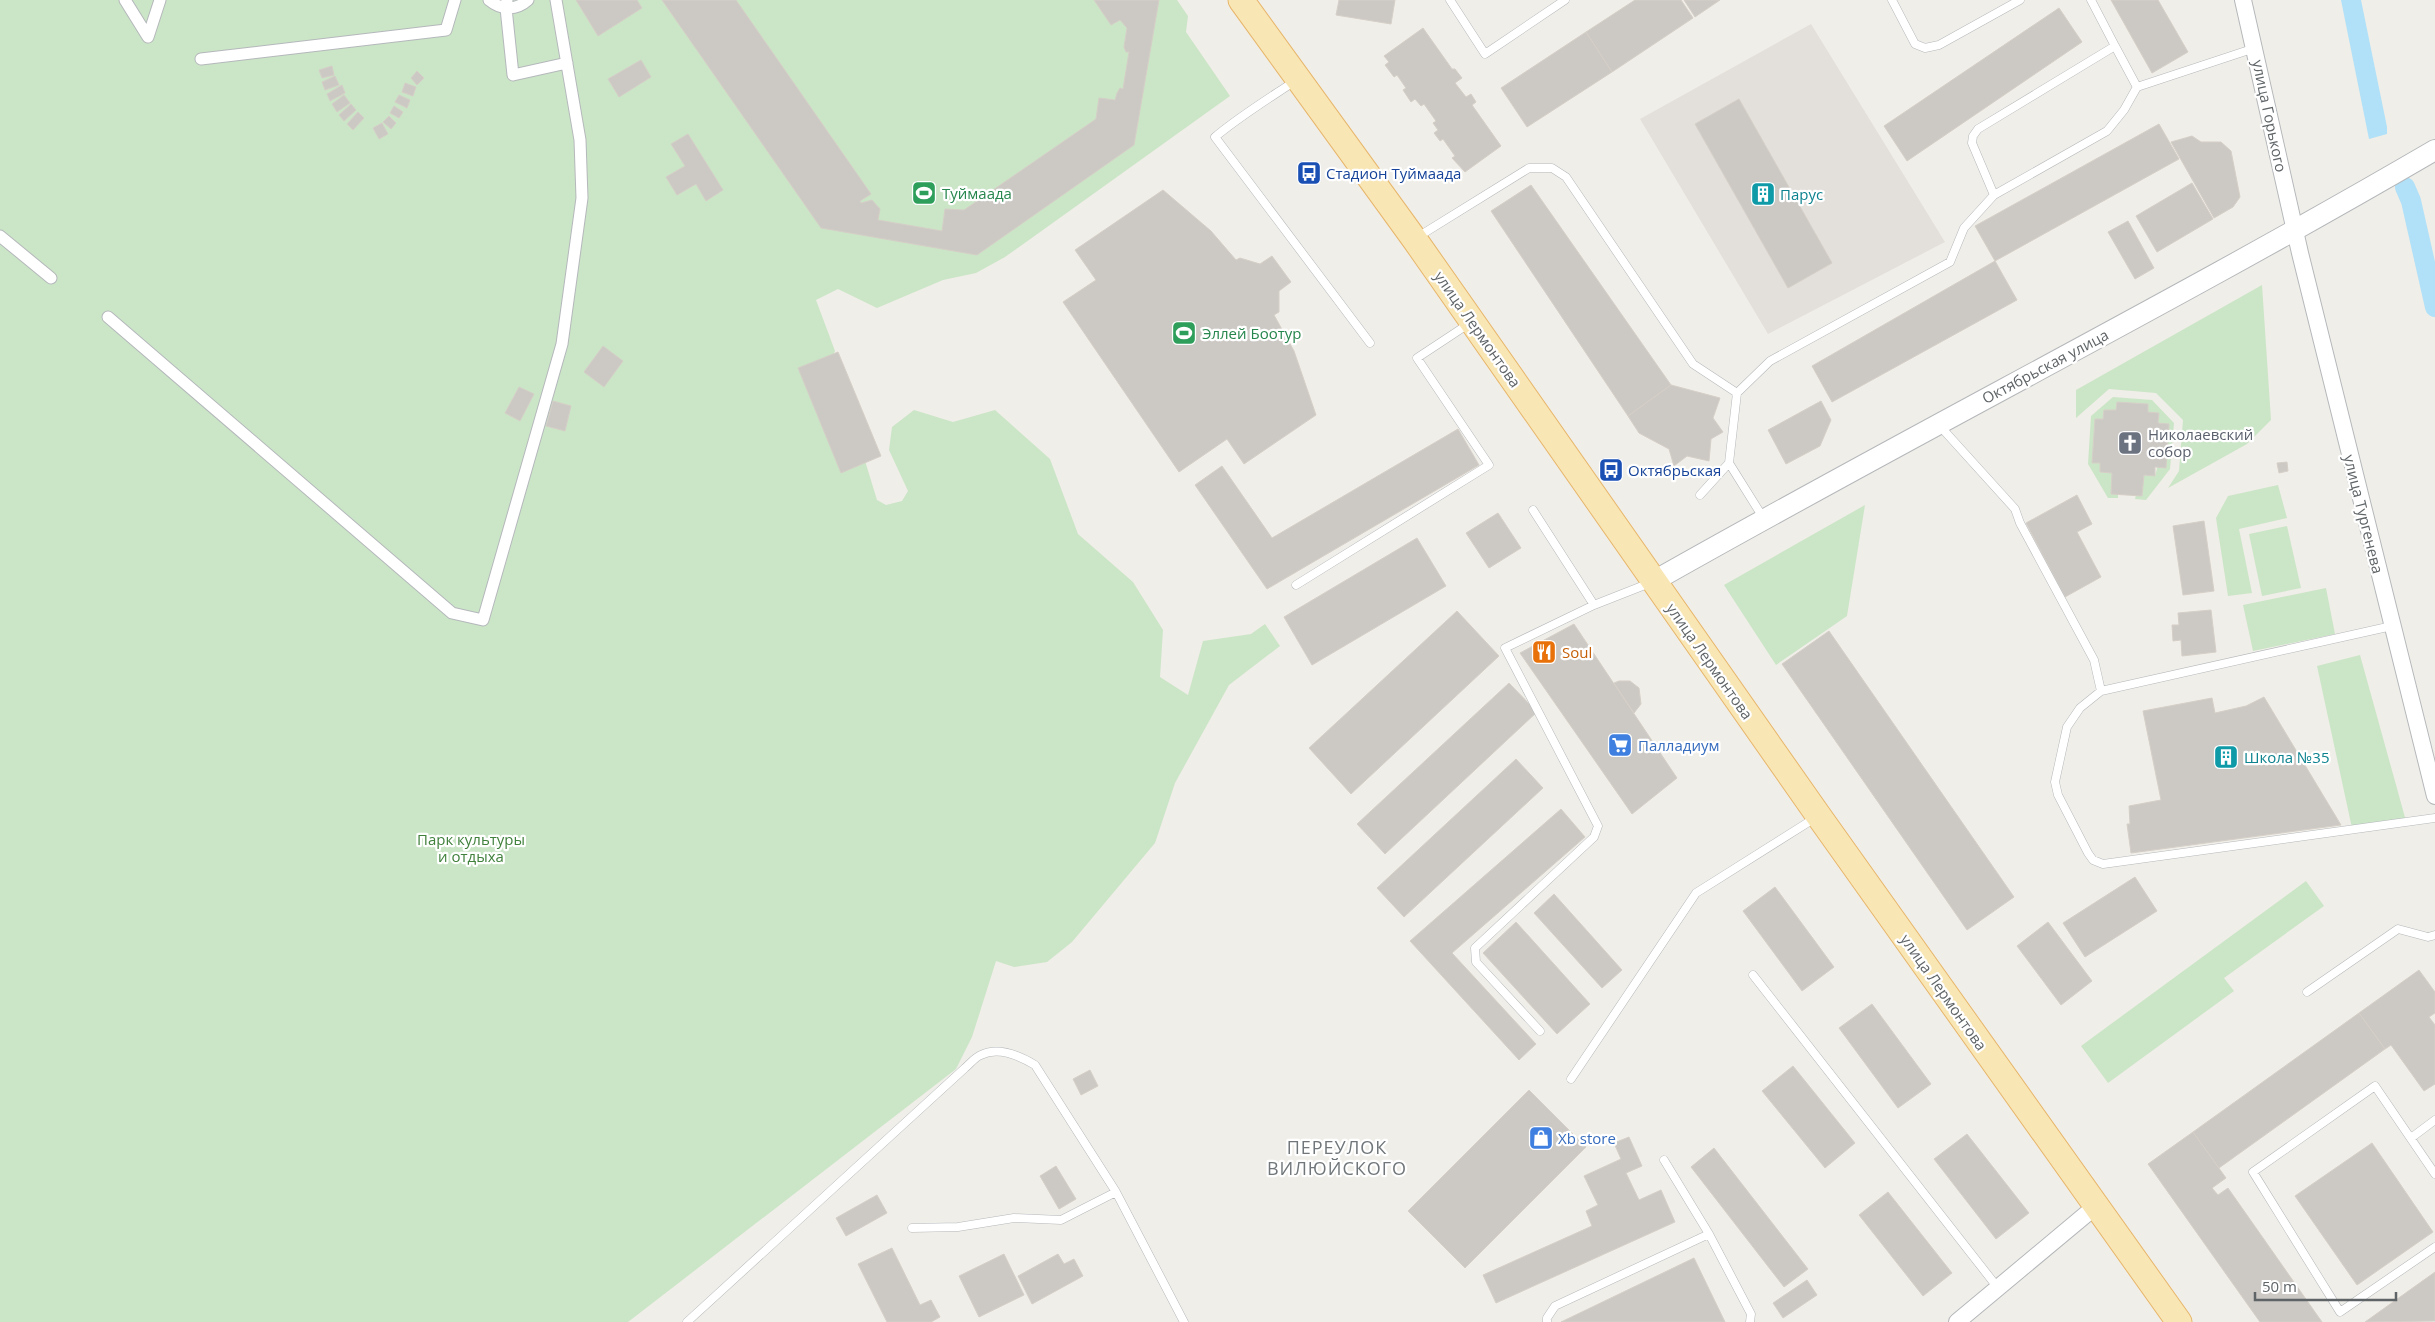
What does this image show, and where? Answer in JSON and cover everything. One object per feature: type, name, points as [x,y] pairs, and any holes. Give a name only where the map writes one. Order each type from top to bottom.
[{"type":"main road","name":"улица Лермонтова","points":[[1241,0],[1415,240],[1818,815],[2179,1322]]},
{"type":"street","points":[[125,0],[148,37],[160,0]]},
{"type":"street","points":[[201,59],[446,30],[455,0]]},
{"type":"street","points":[[489,0],[496,5],[507,4],[517,7],[528,0]]},
{"type":"street","points":[[108,317],[452,613],[483,620],[562,344],[582,198],[580,140],[556,0]]},
{"type":"street","name":"улица Горького","points":[[2243,0],[2295,232]]},
{"type":"street","points":[[507,4],[514,75],[567,63]]},
{"type":"street","name":"Октябрьская улица","points":[[1654,581],[1938,424],[2295,232],[2435,150]]},
{"type":"street","name":"улица Тургенева","points":[[2295,232],[2435,796]]},
{"type":"street","points":[[0,236],[51,278]]},
{"type":"street","points":[[1957,1322],[2096,1206]]},
{"type":"lane","points":[[1450,0],[1486,54],[1565,0]]},
{"type":"lane","points":[[1892,0],[1915,44],[1924,48],[1939,45],[2020,0]]},
{"type":"lane","points":[[2091,0],[2137,87]]},
{"type":"lane","points":[[1994,195],[1972,144],[1973,136],[1978,129],[2115,46]]},
{"type":"lane","points":[[1700,495],[1728,463],[1738,392],[1770,360],[1950,262],[1964,228],[1994,195],[2107,130],[2124,110],[2137,87],[2255,48]]},
{"type":"lane","points":[[1297,79],[1252,111],[1238,118],[1215,137],[1370,343]]},
{"type":"lane","points":[[1415,240],[1529,168],[1552,168],[1566,177],[1693,364],[1738,392]]},
{"type":"lane","points":[[1296,585],[1490,465],[1417,358],[1472,321]]},
{"type":"lane","points":[[1938,424],[2015,509],[2020,523],[2094,660],[2101,691]]},
{"type":"lane","points":[[1728,463],[1764,520]]},
{"type":"lane","points":[[1532,510],[1594,605]]},
{"type":"lane","points":[[1540,1031],[1476,962],[1475,948],[1594,837],[1598,826],[1504,648],[1594,605],[1654,581]]},
{"type":"lane","points":[[2392,626],[2101,691],[2080,708],[2067,727],[2055,782],[2061,802],[2088,854],[2093,860],[2104,864],[2435,818]]},
{"type":"lane","points":[[1571,1078],[1696,893],[1818,815]]},
{"type":"lane","points":[[2307,992],[2398,930],[2428,936],[2435,935]]},
{"type":"lane","points":[[1753,975],[1998,1288]]},
{"type":"lane","points":[[687,1322],[882,1142],[981,1054],[1000,1051],[1018,1055],[1036,1065],[1116,1192],[1184,1322]]},
{"type":"lane","points":[[2435,1174],[2375,1086],[2253,1172],[2340,1312],[2435,1246]]},
{"type":"lane","points":[[2410,1138],[2435,1120]]},
{"type":"lane","points":[[1664,1160],[1709,1234],[1752,1314],[1750,1322]]},
{"type":"lane","points":[[912,1228],[958,1227],[1014,1218],[1062,1220],[1116,1192]]},
{"type":"lane","points":[[1547,1322],[1547,1318],[1555,1306],[1709,1234]]},
{"type":"shaded area","points":[[1811,24],[1945,242],[1768,334],[1640,119]]},
{"type":"green space","name":"Парк культуры и отдыха","points":[[0,0],[1177,0],[1188,16],[1186,32],[1230,96],[1005,257],[976,273],[943,280],[877,308],[838,289],[816,300],[835,351],[833,356],[877,500],[886,505],[902,501],[908,491],[889,450],[892,427],[914,410],[953,422],[995,410],[1050,459],[1078,534],[1133,582],[1163,630],[1160,677],[1188,695],[1203,641],[1251,634],[1265,624],[1280,646],[1229,685],[1175,783],[1155,843],[1072,942],[1047,962],[1014,967],[996,961],[972,1037],[956,1069],[628,1322],[0,1322]]},
{"type":"green space","points":[[2262,285],[2271,420],[2247,444],[2168,488],[2179,471],[2183,420],[2156,393],[2109,389],[2076,418],[2076,390]]},
{"type":"green space","points":[[2113,397],[2152,400],[2174,423],[2170,469],[2146,500],[2135,499],[2136,495],[2142,495],[2144,475],[2155,476],[2169,424],[2158,423],[2159,413],[2148,412],[2148,404],[2117,402],[2116,410],[2104,410],[2103,419],[2095,419],[2092,463],[2100,463],[2100,472],[2112,473],[2111,493],[2118,494],[2118,498],[2108,498],[2088,464],[2091,416]]},
{"type":"green space","points":[[2278,485],[2287,518],[2239,529],[2252,593],[2228,596],[2216,518],[2228,496]]},
{"type":"green space","points":[[1865,505],[1847,616],[1776,665],[1724,585]]},
{"type":"green space","points":[[2287,526],[2301,588],[2262,596],[2249,534]]},
{"type":"green space","points":[[2326,588],[2335,634],[2253,651],[2243,605]]},
{"type":"green space","points":[[2360,655],[2406,821],[2352,828],[2317,666]]},
{"type":"green space","points":[[2306,881],[2324,906],[2224,978],[2234,991],[2108,1083],[2081,1046]]},
{"type":"water","points":[[2341,0],[2361,0],[2387,127],[2387,134],[2369,139]]},
{"type":"building","points":[[576,0],[637,0],[642,8],[598,36]]},
{"type":"building","points":[[662,0],[736,0],[871,194],[860,201],[861,203],[872,200],[880,209],[878,220],[942,231],[945,209],[964,210],[1096,119],[1099,98],[1115,100],[1120,88],[1123,89],[1129,52],[1126,52],[1124,47],[1127,28],[1120,20],[1111,25],[1094,0],[1159,0],[1134,145],[977,255],[821,228]]},
{"type":"building","points":[[1339,0],[1395,0],[1391,24],[1336,15]]},
{"type":"building","points":[[1635,0],[1681,0],[1693,18],[1612,72],[1586,32]]},
{"type":"building","points":[[1684,0],[1720,0],[1695,17]]},
{"type":"building","points":[[2111,0],[2158,0],[2188,52],[2152,73]]},
{"type":"building","points":[[2059,8],[2082,42],[1907,161],[1884,126]]},
{"type":"building","points":[[1423,28],[1452,69],[1455,69],[1462,78],[1455,83],[1466,97],[1471,94],[1476,102],[1472,105],[1501,146],[1465,172],[1452,158],[1455,156],[1443,139],[1440,141],[1434,133],[1438,130],[1433,123],[1436,121],[1424,104],[1421,106],[1415,99],[1411,102],[1403,90],[1406,88],[1397,75],[1394,77],[1385,65],[1389,62],[1384,56]]},
{"type":"building","points":[[1586,32],[1612,72],[1527,127],[1501,88]]},
{"type":"building","points":[[641,60],[651,77],[619,97],[608,79]]},
{"type":"building","points":[[332,66],[334,75],[322,78],[319,70]]},
{"type":"building","points":[[417,71],[424,78],[417,85],[411,78]]},
{"type":"building","points":[[335,76],[339,85],[325,90],[322,82]]},
{"type":"building","points":[[405,83],[416,87],[413,96],[402,92]]},
{"type":"building","points":[[342,85],[345,93],[330,101],[327,94]]},
{"type":"building","points":[[344,95],[350,103],[337,112],[332,104]]},
{"type":"building","points":[[399,95],[410,100],[407,108],[395,102]]},
{"type":"building","name":"Парус","points":[[1739,99],[1832,263],[1788,288],[1695,124]]},
{"type":"building","points":[[351,104],[356,110],[344,121],[339,115]]},
{"type":"building","points":[[394,106],[403,112],[399,118],[390,113]]},
{"type":"building","points":[[358,112],[364,118],[353,130],[347,124]]},
{"type":"building","points":[[389,116],[396,123],[391,129],[383,122]]},
{"type":"building","points":[[382,123],[388,134],[379,139],[373,128]]},
{"type":"building","points":[[2159,124],[2179,159],[1995,261],[1975,226]]},
{"type":"building","points":[[688,134],[723,190],[706,201],[696,184],[677,195],[666,177],[685,166],[671,144]]},
{"type":"building","points":[[2192,136],[2201,142],[2221,142],[2231,151],[2240,197],[2233,207],[2214,218],[2171,142]]},
{"type":"building","points":[[2192,183],[2213,219],[2157,252],[2136,216]]},
{"type":"building","points":[[1531,185],[1671,385],[1628,416],[1491,211]]},
{"type":"building","name":"Эллей Боотур","points":[[1163,190],[1211,231],[1236,260],[1240,258],[1260,264],[1272,256],[1291,282],[1279,291],[1279,312],[1274,315],[1294,351],[1316,415],[1244,464],[1227,439],[1179,472],[1063,302],[1096,280],[1075,250]]},
{"type":"building","points":[[2128,221],[2154,268],[2135,279],[2108,232]]},
{"type":"building","points":[[1995,261],[2017,300],[1832,402],[1812,366]]},
{"type":"building","points":[[603,346],[623,361],[604,387],[584,372]]},
{"type":"building","points":[[838,352],[881,456],[841,473],[798,368]]},
{"type":"building","points":[[1671,385],[1720,398],[1713,418],[1723,432],[1711,439],[1709,461],[1687,456],[1674,466],[1669,449],[1639,433],[1628,416]]},
{"type":"building","points":[[519,387],[534,394],[520,421],[505,413]]},
{"type":"building","points":[[553,401],[571,406],[565,431],[546,426]]},
{"type":"building","points":[[1821,401],[1831,420],[1820,446],[1786,464],[1768,430]]},
{"type":"building","name":"Николаевский собор","points":[[2117,402],[2148,404],[2148,412],[2159,413],[2158,423],[2169,424],[2166,468],[2155,467],[2155,476],[2144,475],[2142,496],[2111,494],[2112,473],[2100,472],[2100,463],[2092,463],[2095,419],[2103,419],[2104,410],[2116,410]]},
{"type":"building","points":[[1458,429],[1479,465],[1267,589],[1195,485],[1222,466],[1272,538]]},
{"type":"building","points":[[2287,462],[2288,471],[2279,473],[2277,463]]},
{"type":"building","points":[[2077,495],[2092,524],[2077,532],[2101,577],[2065,597],[2026,523]]},
{"type":"building","points":[[1498,513],[1521,548],[1489,568],[1466,533]]},
{"type":"building","points":[[2204,521],[2214,591],[2183,595],[2173,526]]},
{"type":"building","points":[[1417,538],[1446,586],[1312,665],[1284,617]]},
{"type":"building","points":[[2211,610],[2216,652],[2182,656],[2181,640],[2173,641],[2172,625],[2179,625],[2178,613]]},
{"type":"building","points":[[1457,611],[1499,656],[1351,794],[1309,748]]},
{"type":"building","name":"Палладиум","points":[[1574,624],[1677,778],[1632,814],[1520,653]]},
{"type":"building","points":[[1829,631],[2014,897],[1967,930],[1782,664]]},
{"type":"building","points":[[1630,681],[1639,688],[1641,704],[1634,713],[1614,683]]},
{"type":"building","points":[[1509,683],[1537,712],[1385,854],[1357,824]]},
{"type":"building","name":"Школа №35","points":[[2264,697],[2341,825],[2131,853],[2127,824],[2130,824],[2129,806],[2161,800],[2143,711],[2212,698],[2215,713],[2246,706]]},
{"type":"building","points":[[1516,759],[1543,788],[1404,917],[1377,888]]},
{"type":"building","points":[[1561,809],[1585,837],[1452,953],[1536,1044],[1519,1060],[1410,941]]},
{"type":"building","points":[[2135,877],[2157,911],[2085,957],[2063,923]]},
{"type":"building","points":[[1775,887],[1834,967],[1802,991],[1743,911]]},
{"type":"building","points":[[1554,894],[1622,970],[1602,988],[1534,913]]},
{"type":"building","points":[[1516,922],[1590,1004],[1557,1034],[1483,953]]},
{"type":"building","points":[[2048,922],[2092,981],[2061,1005],[2017,946]]},
{"type":"building","points":[[2419,970],[2435,992],[2435,1013],[2429,1017],[2435,1025],[2435,1084],[2424,1091],[2391,1045],[2385,1049],[2359,1013]]},
{"type":"building","points":[[1872,1004],[1931,1084],[1898,1108],[1839,1028]]},
{"type":"building","points":[[2359,1013],[2385,1049],[2219,1168],[2193,1132]]},
{"type":"building","points":[[1793,1066],[1855,1143],[1825,1168],[1762,1091]]},
{"type":"building","points":[[1090,1070],[1098,1086],[1081,1095],[1073,1079]]},
{"type":"building","points":[[1529,1090],[1586,1147],[1465,1268],[1408,1211]]},
{"type":"building","points":[[2193,1132],[2226,1178],[2212,1188],[2218,1195],[2228,1188],[2322,1322],[2260,1322],[2148,1164]]},
{"type":"building","points":[[1967,1134],[2029,1213],[1996,1239],[1934,1159]]},
{"type":"building","points":[[1629,1137],[1642,1166],[1626,1173],[1639,1200],[1661,1190],[1675,1222],[1496,1303],[1483,1275],[1592,1226],[1586,1211],[1598,1205],[1584,1176],[1621,1159],[1614,1143]]},
{"type":"building","points":[[2372,1143],[2433,1232],[2357,1285],[2295,1196]]},
{"type":"building","points":[[1714,1148],[1808,1269],[1784,1287],[1691,1167]]},
{"type":"building","points":[[1056,1166],[1076,1199],[1059,1209],[1040,1176]]},
{"type":"building","points":[[1888,1192],[1952,1273],[1923,1296],[1859,1215]]},
{"type":"building","points":[[877,1195],[887,1213],[846,1236],[836,1218]]},
{"type":"building","points":[[892,1248],[920,1305],[931,1300],[940,1317],[931,1322],[887,1322],[858,1264]]},
{"type":"building","points":[[1004,1254],[1024,1295],[979,1317],[959,1276]]},
{"type":"building","points":[[1058,1254],[1064,1264],[1074,1259],[1083,1276],[1032,1304],[1018,1276]]},
{"type":"building","points":[[1694,1258],[1725,1322],[1561,1322]]},
{"type":"building","points":[[2435,1272],[2435,1321],[2365,1322]]},
{"type":"building","points":[[1807,1280],[1817,1295],[1783,1318],[1773,1303]]},
{"type":"waterway","points":[[2405,187],[2411,201],[2435,307]]},
{"type":"place","name":"Стадион Туймаада","points":[[1309,173]]},
{"type":"place","name":"Туймаада","points":[[924,193]]},
{"type":"place","name":"Парус","points":[[1763,194]]},
{"type":"place","name":"Эллей Боотур","points":[[1184,333]]},
{"type":"place","name":"Николаевский собор","points":[[2130,443]]},
{"type":"place","name":"Октябрьская","points":[[1611,470]]},
{"type":"place","name":"Soul","points":[[1544,652]]},
{"type":"place","name":"Палладиум","points":[[1620,745]]},
{"type":"place","name":"Школа №35","points":[[2226,757]]},
{"type":"place","name":"Xb store","points":[[1541,1138]]},
{"type":"district","name":"ПЕРЕУЛОК ВИЛЮЙСКОГО","points":[[1337,1157]]}]
